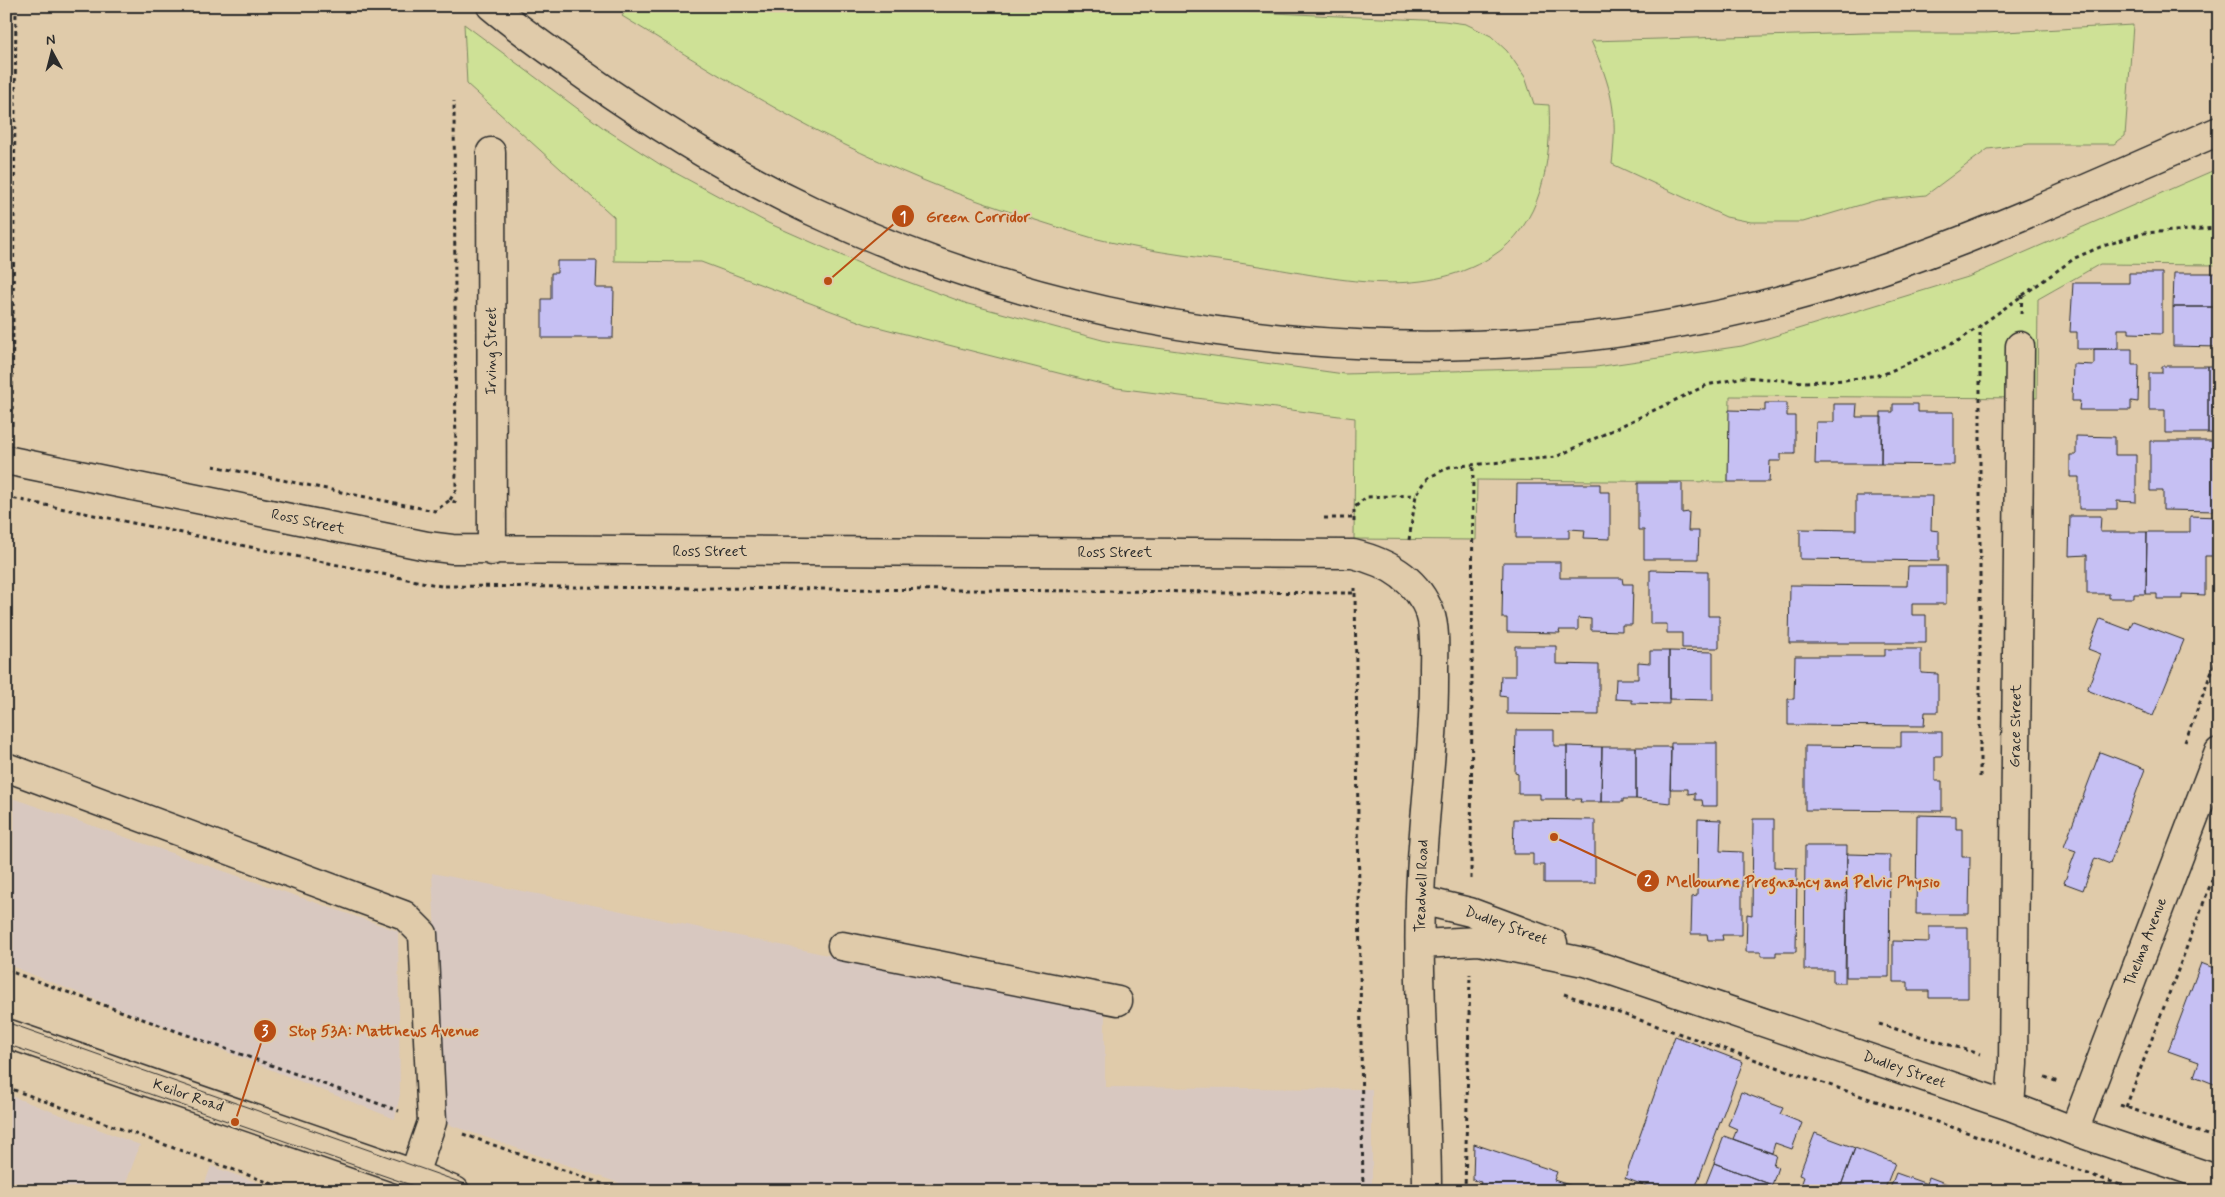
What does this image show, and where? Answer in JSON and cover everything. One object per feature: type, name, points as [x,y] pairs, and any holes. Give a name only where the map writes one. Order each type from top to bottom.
[{"type":"main road","points":[[490,6],[518,29],[629,107],[707,156],[810,210],[926,258],[1010,285],[1127,316],[1253,336],[1316,342],[1454,345],[1526,342],[1603,335],[1734,312],[1865,276],[1934,250],[2219,131]]},
{"type":"main road","name":"Irving Street","points":[[491,152],[492,551]]},
{"type":"main road","name":"Grace Street","points":[[2010,1106],[2013,1064],[2020,346]]},
{"type":"main road","name":"Ross Street","points":[[6,460],[427,546],[492,551],[1353,554],[1373,559],[1390,567],[1414,586]]},
{"type":"main road","name":"Treadwell Road","points":[[1414,586],[1431,615],[1434,635],[1434,703],[1420,900],[1421,1048],[1427,1114],[1427,1191]]},
{"type":"main road","name":"Thelma Avenue","points":[[2074,1131],[2219,752]]},
{"type":"main road","points":[[6,767],[404,915],[423,934],[432,1122],[414,1174]]},
{"type":"main road","name":"Dudley Street","points":[[1420,900],[1470,912],[1562,946],[1589,963]]},
{"type":"main road","name":"Dudley Street","points":[[1420,944],[1479,941],[1589,963],[2010,1106],[2074,1131],[2219,1180]]},
{"type":"main road","points":[[842,946],[1118,1000]]},
{"type":"main road","name":"Keilor Road","points":[[6,1033],[414,1174],[455,1191]]},
{"type":"path","points":[[12,426],[16,6]]},
{"type":"path","points":[[204,464],[435,510],[450,500],[456,490],[454,101]]},
{"type":"path","points":[[1414,586],[1409,535],[1416,495],[1428,478],[1450,467],[1556,457],[1707,385],[1744,377],[1804,382],[1846,380],[1884,374],[1960,340],[2075,258],[2100,247],[2144,233],[2219,228]]},
{"type":"path","points":[[1980,325],[1980,784]]},
{"type":"path","points":[[6,425],[22,428]]},
{"type":"path","points":[[1470,912],[1473,464]]},
{"type":"path","points":[[1314,518],[1354,518],[1354,508],[1366,496],[1416,495]]},
{"type":"path","points":[[450,500],[492,518]]},
{"type":"path","points":[[1355,593],[1363,1191]]},
{"type":"path","points":[[2126,1107],[2219,862]]},
{"type":"path","points":[[1465,1191],[1470,970],[1481,965],[1471,941]]},
{"type":"path","points":[[6,970],[622,1191]]},
{"type":"path","points":[[1555,991],[2138,1191]]},
{"type":"path","points":[[1980,1044],[1980,1054]]},
{"type":"path","points":[[6,1087],[292,1191]]},
{"type":"shaded area","points":[[6,796],[398,931],[400,1094],[395,1119],[6,964]]},
{"type":"shaded area","points":[[432,873],[598,906],[1105,1014],[1105,1087],[1372,1089],[1372,1191],[642,1191],[444,1123]]},
{"type":"shaded area","points":[[6,1094],[140,1145],[123,1191],[6,1191]]},
{"type":"shaded area","points":[[211,1166],[281,1191],[202,1191]]},
{"type":"green space","points":[[629,6],[1126,6],[1444,21],[1466,24],[1491,36],[1507,51],[1525,77],[1534,104],[1549,105],[1548,148],[1545,170],[1533,210],[1522,228],[1508,244],[1491,257],[1464,271],[1435,279],[1377,283],[1347,280],[1144,249],[1084,235],[983,203],[940,187],[844,144],[779,110],[622,16]]},
{"type":"green space","points":[[464,24],[605,129],[661,165],[768,223],[870,268],[968,304],[1106,341],[1344,374],[1596,367],[1742,346],[1968,277],[2219,168],[2219,265],[2100,264],[2038,299],[2037,398],[1730,396],[1728,482],[1477,480],[1476,540],[1354,539],[1355,418],[1117,388],[866,324],[701,262],[614,261],[614,217],[467,84]]},
{"type":"green space","points":[[2133,25],[2125,136],[2114,144],[2029,144],[1988,149],[1926,195],[1877,200],[1803,222],[1751,222],[1726,217],[1612,164],[1614,115],[1612,101],[1604,73],[1591,41],[1865,33],[1986,33]]},
{"type":"building","points":[[557,261],[597,261],[596,288],[614,288],[613,338],[542,338],[542,299],[551,299],[551,273],[557,273]]},
{"type":"building","points":[[2129,273],[2162,273],[2162,334],[2129,333],[2129,329],[2118,329],[2118,349],[2077,349],[2077,332],[2070,332],[2073,283],[2129,283]]},
{"type":"building","points":[[2174,273],[2219,273],[2219,307],[2173,307]]},
{"type":"building","points":[[2173,307],[2219,307],[2219,347],[2173,346]]},
{"type":"building","points":[[2094,349],[2132,349],[2132,365],[2139,365],[2138,402],[2131,401],[2131,410],[2079,410],[2080,401],[2072,401],[2073,364],[2094,365]]},
{"type":"building","points":[[2162,366],[2208,366],[2208,433],[2165,433],[2165,410],[2149,410],[2149,373],[2162,373]]},
{"type":"building","points":[[2208,366],[2219,366],[2219,434],[2208,433]]},
{"type":"building","points":[[1765,403],[1787,403],[1787,416],[1795,416],[1795,454],[1781,454],[1781,461],[1770,461],[1769,482],[1728,482],[1729,410],[1765,411]]},
{"type":"building","points":[[1834,404],[1857,404],[1856,417],[1882,417],[1881,464],[1815,464],[1816,422],[1834,422]]},
{"type":"building","points":[[1893,404],[1918,404],[1918,412],[1954,412],[1954,465],[1881,464],[1881,412],[1893,412]]},
{"type":"building","points":[[2076,436],[2115,437],[2115,455],[2136,455],[2136,502],[2117,501],[2117,509],[2079,509],[2079,477],[2070,477],[2070,455],[2076,455]]},
{"type":"building","points":[[2150,441],[2219,441],[2219,511],[2163,510],[2163,491],[2150,491]]},
{"type":"building","points":[[1638,483],[1682,483],[1682,513],[1689,512],[1688,531],[1699,531],[1698,559],[1644,559],[1644,530],[1638,530]]},
{"type":"building","points":[[1517,484],[1600,484],[1600,492],[1610,492],[1610,539],[1584,538],[1585,530],[1569,529],[1569,538],[1516,538]]},
{"type":"building","points":[[1856,496],[1932,496],[1931,530],[1939,531],[1939,561],[1800,559],[1800,529],[1856,530]]},
{"type":"building","points":[[2070,516],[2101,516],[2100,532],[2147,532],[2146,594],[2134,594],[2134,598],[2109,598],[2109,594],[2087,594],[2087,555],[2069,556]]},
{"type":"building","points":[[2190,516],[2219,517],[2219,556],[2205,556],[2205,595],[2182,594],[2182,599],[2157,599],[2157,594],[2146,594],[2147,532],[2190,532]]},
{"type":"building","points":[[1503,562],[1560,562],[1560,578],[1622,578],[1623,584],[1633,584],[1632,625],[1622,625],[1622,631],[1591,630],[1591,619],[1578,618],[1578,630],[1559,630],[1560,633],[1507,632],[1507,618],[1502,618]]},
{"type":"building","points":[[1908,566],[1946,566],[1946,604],[1912,604],[1912,615],[1926,615],[1926,643],[1789,643],[1790,585],[1907,586]]},
{"type":"building","points":[[1650,570],[1708,571],[1708,616],[1719,616],[1719,648],[1682,648],[1682,633],[1667,633],[1667,624],[1650,624]]},
{"type":"building","points":[[2100,619],[2129,630],[2133,621],[2184,640],[2153,716],[2087,690],[2101,654],[2088,649]]},
{"type":"building","points":[[1515,646],[1556,646],[1556,664],[1599,665],[1599,715],[1507,714],[1507,697],[1500,696],[1501,676],[1515,676]]},
{"type":"building","points":[[1885,649],[1921,649],[1921,673],[1938,674],[1938,712],[1925,712],[1924,726],[1788,725],[1788,699],[1794,699],[1795,656],[1885,656]]},
{"type":"building","points":[[1650,651],[1669,651],[1669,704],[1632,703],[1632,700],[1615,699],[1616,679],[1638,679],[1638,662],[1650,663]]},
{"type":"building","points":[[1669,651],[1713,652],[1713,700],[1669,699]]},
{"type":"building","points":[[1516,730],[1554,730],[1554,746],[1567,746],[1567,799],[1540,799],[1540,794],[1518,794],[1518,774],[1515,773]]},
{"type":"building","points":[[1901,732],[1942,732],[1942,756],[1935,756],[1935,781],[1942,781],[1942,811],[1805,810],[1805,746],[1901,747]]},
{"type":"building","points":[[1671,743],[1717,743],[1717,806],[1703,806],[1702,800],[1695,800],[1695,793],[1688,794],[1688,789],[1670,789]]},
{"type":"building","points":[[1567,746],[1602,747],[1601,802],[1580,802],[1581,799],[1567,799]]},
{"type":"building","points":[[1602,747],[1636,747],[1636,799],[1623,799],[1623,802],[1601,802]]},
{"type":"building","points":[[1636,747],[1671,747],[1670,803],[1636,799]]},
{"type":"building","points":[[2100,752],[2145,769],[2110,864],[2095,858],[2083,890],[2064,883],[2076,851],[2064,847]]},
{"type":"building","points":[[1917,815],[1956,816],[1956,829],[1962,829],[1962,857],[1970,857],[1969,914],[1916,914]]},
{"type":"building","points":[[1514,819],[1595,820],[1595,883],[1544,883],[1544,865],[1533,865],[1533,854],[1513,854]]},
{"type":"building","points":[[1698,819],[1721,820],[1720,851],[1742,852],[1742,935],[1722,935],[1723,940],[1708,940],[1707,934],[1691,934],[1692,897],[1697,896]]},
{"type":"building","points":[[1753,819],[1774,819],[1774,867],[1797,868],[1796,952],[1776,952],[1776,956],[1761,956],[1761,952],[1746,952],[1747,914],[1752,915]]},
{"type":"building","points":[[1805,846],[1847,846],[1845,983],[1833,983],[1833,970],[1804,970]]},
{"type":"building","points":[[1847,854],[1890,855],[1889,977],[1846,977]]},
{"type":"building","points":[[1929,927],[1968,927],[1968,998],[1929,998],[1929,991],[1908,991],[1908,982],[1893,982],[1893,941],[1929,942]]},
{"type":"building","points":[[2201,963],[2219,970],[2219,1086],[2194,1076],[2199,1062],[2168,1051]]},
{"type":"building","points":[[1675,1036],[1743,1062],[1694,1191],[1659,1191],[1625,1178]]},
{"type":"building","points":[[1741,1092],[1783,1108],[1780,1114],[1802,1123],[1792,1149],[1775,1143],[1772,1153],[1733,1139],[1737,1129],[1728,1125]]},
{"type":"building","points":[[1815,1133],[1855,1148],[1839,1191],[1799,1191],[1804,1177],[1799,1175]]},
{"type":"building","points":[[1724,1136],[1776,1155],[1773,1165],[1778,1167],[1772,1185],[1714,1163]]},
{"type":"building","points":[[1474,1144],[1557,1172],[1554,1180],[1587,1191],[1478,1191],[1481,1182],[1473,1180]]},
{"type":"building","points":[[1855,1148],[1895,1163],[1884,1191],[1839,1191]]},
{"type":"building","points":[[1714,1163],[1772,1185],[1769,1191],[1703,1191]]},
{"type":"building","points":[[1896,1173],[1927,1184],[1929,1177],[1958,1188],[1957,1191],[1889,1191]]},
{"type":"tram line","points":[[6,1022],[485,1191]]},
{"type":"tram line","points":[[6,1044],[428,1191]]},
{"type":"place","name":"Green Corridor","points":[[828,281]]},
{"type":"place","name":"Melbourne Pregnancy and Pelvic Physio","points":[[1554,837]]},
{"type":"place","name":"Stop 53A: Matthews Avenue","points":[[235,1122]]}]
